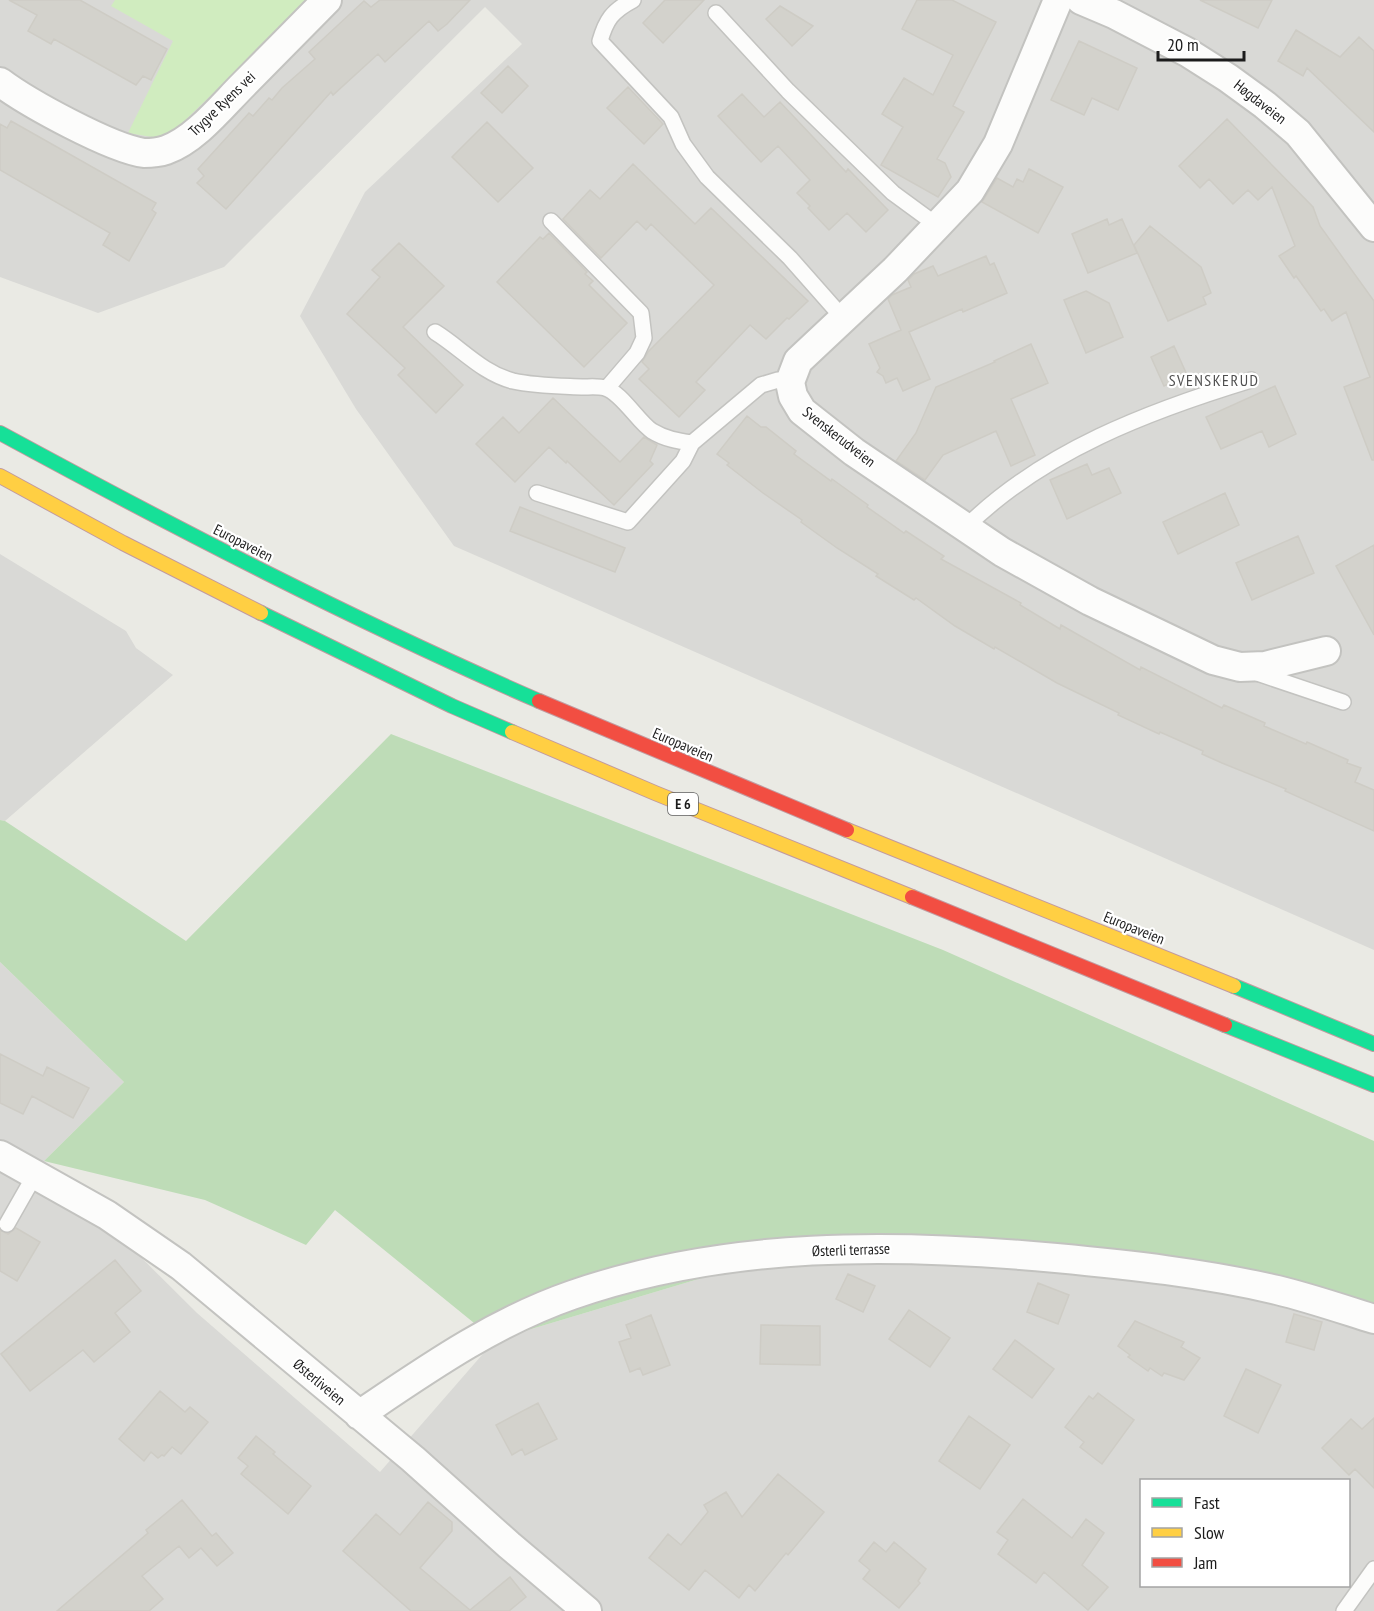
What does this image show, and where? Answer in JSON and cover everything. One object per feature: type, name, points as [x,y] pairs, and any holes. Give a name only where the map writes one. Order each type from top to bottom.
[{"type":"highway","name":"Europaveien","points":[[0,433],[240,561],[469,670],[669,757],[1374,1044]]},
{"type":"highway","name":"E 6","points":[[0,476],[134,549],[452,706],[655,793],[1374,1085]]},
{"type":"street","name":"Trygve Ryens vei","points":[[0,82],[83,130],[119,146],[145,153],[165,151],[182,142],[210,118],[327,0]]},
{"type":"street","points":[[790,382],[798,361],[895,270],[970,191],[998,144],[1058,0]]},
{"type":"street","name":"Høgdaveien","points":[[1081,0],[1114,14],[1186,52],[1228,78],[1265,105],[1298,133],[1374,227]]},
{"type":"street","name":"Svenskerudveien","points":[[790,382],[792,396],[802,411],[854,452],[1002,552],[1090,601],[1213,660],[1240,667],[1264,666],[1326,651]]},
{"type":"street","name":"Østerliveien","points":[[0,1155],[36,1173],[107,1215],[181,1266],[413,1459],[587,1611]]},
{"type":"street","name":"Østerli terrasse","points":[[359,1415],[440,1360],[476,1339],[503,1324],[571,1295],[658,1270],[775,1253],[859,1248],[943,1250],[1134,1266],[1279,1291],[1374,1319]]},
{"type":"lane","points":[[633,0],[618,9],[605,22],[600,41],[671,117],[683,144],[707,177],[790,258],[843,318]]},
{"type":"lane","points":[[716,13],[788,91],[893,193],[938,226]]},
{"type":"lane","points":[[551,221],[641,313],[644,338],[637,353],[606,388]]},
{"type":"lane","points":[[435,332],[493,373],[512,380],[538,385],[606,388],[630,408],[650,430],[668,440],[692,443]]},
{"type":"lane","points":[[537,493],[628,522],[683,461],[692,443],[761,385],[778,380],[790,382]]},
{"type":"lane","points":[[966,527],[987,506],[1040,468],[1100,436],[1251,380]]},
{"type":"lane","points":[[1240,667],[1343,702]]},
{"type":"lane","points":[[7,1224],[36,1173]]},
{"type":"lane","points":[[1344,1611],[1374,1569]]},
{"type":"shaded area","points":[[0,0],[1374,0],[1374,950],[454,546],[356,409],[300,316],[365,192],[522,44],[485,7],[224,267],[98,313],[0,277]]},
{"type":"shaded area","points":[[0,554],[126,631],[136,648],[173,675],[5,821],[0,820]]},
{"type":"shaded area","points":[[0,962],[124,1082],[44,1161],[197,1313],[380,1472],[495,1340],[722,1272],[922,1255],[1071,1260],[1374,1320],[1374,1611],[0,1611]]},
{"type":"green space","points":[[115,0],[310,0],[174,131],[158,138],[128,133],[173,41],[111,6]]},
{"type":"green space","points":[[391,734],[943,950],[1374,1141],[1374,1320],[1287,1295],[922,1255],[722,1272],[495,1340],[335,1210],[306,1245],[205,1200],[44,1161],[124,1082],[0,962],[0,820],[5,821],[186,941]]},
{"type":"building","points":[[9,0],[80,0],[167,49],[151,80],[143,76],[136,85],[54,39],[51,44],[28,31],[37,15]]},
{"type":"building","points":[[380,0],[470,0],[438,31],[429,21],[385,62],[378,54],[333,95],[331,92],[226,209],[197,183],[204,176],[198,169],[249,113],[253,116],[269,98],[272,100],[315,59],[309,52],[351,13],[364,1],[371,7]]},
{"type":"building","points":[[665,0],[704,0],[663,43],[643,23]]},
{"type":"building","points":[[917,0],[952,0],[996,22],[953,106],[964,112],[937,159],[945,163],[951,177],[938,197],[881,165],[903,127],[882,114],[904,78],[933,95],[953,55],[902,29]]},
{"type":"building","points":[[1200,0],[1272,0],[1258,28]]},
{"type":"building","points":[[780,6],[813,26],[792,46],[766,19]]},
{"type":"building","points":[[1296,30],[1340,57],[1359,37],[1374,51],[1374,132],[1307,68],[1303,76],[1278,61]]},
{"type":"building","points":[[1079,41],[1137,68],[1118,110],[1092,98],[1084,115],[1051,100]]},
{"type":"building","points":[[508,66],[528,86],[502,113],[481,93]]},
{"type":"building","points":[[628,87],[663,124],[644,144],[607,108]]},
{"type":"building","points":[[742,94],[764,117],[780,102],[846,172],[848,169],[888,210],[866,232],[847,213],[829,230],[797,193],[810,180],[778,146],[761,162],[718,116]]},
{"type":"building","points":[[1227,119],[1313,207],[1320,226],[1374,301],[1374,460],[1372,460],[1344,387],[1370,377],[1346,312],[1332,321],[1324,309],[1321,311],[1296,276],[1294,278],[1279,256],[1295,246],[1272,187],[1258,200],[1248,190],[1233,204],[1209,179],[1200,188],[1179,166]]},
{"type":"building","points":[[11,121],[156,203],[152,210],[156,213],[129,261],[103,245],[110,233],[0,170],[0,124],[7,128]]},
{"type":"building","points":[[487,122],[533,168],[498,202],[452,157]]},
{"type":"building","points":[[633,164],[695,224],[711,208],[808,301],[766,339],[750,325],[696,382],[705,390],[679,417],[639,379],[649,369],[642,362],[648,352],[714,285],[651,224],[646,230],[637,221],[601,258],[563,219],[590,190],[600,199]]},
{"type":"building","points":[[1029,169],[1063,187],[1038,233],[982,202],[997,178],[1013,187],[1017,179],[1023,182]]},
{"type":"building","points":[[1107,219],[1109,225],[1122,219],[1137,253],[1088,273],[1072,234]]},
{"type":"building","points":[[1150,226],[1201,267],[1211,293],[1203,297],[1206,304],[1168,321],[1134,245]]},
{"type":"building","points":[[549,233],[587,272],[585,274],[593,281],[589,285],[627,323],[584,367],[497,282],[540,237],[543,239]]},
{"type":"building","points":[[399,243],[444,286],[403,327],[463,385],[436,413],[398,375],[405,368],[347,314],[380,277],[372,270]]},
{"type":"building","points":[[986,256],[990,265],[994,263],[1007,293],[909,332],[930,379],[903,391],[897,378],[886,383],[883,376],[877,372],[880,368],[869,344],[901,330],[888,299],[911,287],[908,280],[914,274],[933,266],[938,276]]},
{"type":"building","points":[[1086,291],[1109,303],[1123,337],[1086,353],[1064,300]]},
{"type":"building","points":[[1031,344],[1048,383],[1011,399],[1035,455],[1011,466],[996,431],[943,455],[925,480],[896,461],[916,433],[936,387]]},
{"type":"building","points":[[1174,346],[1187,375],[1164,386],[1151,357]]},
{"type":"building","points":[[1275,386],[1296,434],[1269,447],[1262,431],[1221,449],[1206,417]]},
{"type":"building","points":[[553,398],[620,462],[644,437],[657,445],[650,461],[653,464],[614,505],[549,447],[515,482],[476,444],[503,417],[519,433]]},
{"type":"building","points":[[747,416],[761,427],[766,427],[796,451],[794,454],[868,505],[867,507],[904,533],[906,531],[944,556],[941,559],[1021,603],[1020,605],[1060,629],[1061,625],[1140,670],[1141,667],[1222,708],[1224,705],[1265,723],[1264,726],[1306,744],[1307,742],[1361,768],[1355,782],[1374,790],[1374,831],[1285,791],[1286,789],[1202,754],[1203,751],[1118,715],[1119,713],[1057,683],[995,647],[994,649],[955,626],[916,598],[914,600],[876,576],[878,574],[837,548],[763,493],[727,465],[729,463],[717,454]]},
{"type":"building","points":[[1087,464],[1092,475],[1109,468],[1121,493],[1067,519],[1050,480]]},
{"type":"building","points":[[1225,493],[1239,525],[1178,554],[1163,522]]},
{"type":"building","points":[[520,507],[625,548],[615,572],[510,531]]},
{"type":"building","points":[[1298,536],[1314,573],[1252,600],[1236,563]]},
{"type":"building","points":[[1374,545],[1374,635],[1336,566]]},
{"type":"building","points":[[0,1054],[43,1076],[47,1067],[89,1088],[73,1118],[32,1096],[23,1114],[0,1103]]},
{"type":"building","points":[[16,1228],[40,1242],[17,1281],[0,1271],[0,1230],[8,1234]]},
{"type":"building","points":[[115,1260],[141,1291],[115,1313],[130,1332],[94,1362],[83,1350],[30,1391],[1,1354]]},
{"type":"building","points":[[848,1274],[875,1286],[863,1312],[836,1299]]},
{"type":"building","points":[[1038,1283],[1069,1295],[1058,1324],[1027,1312]]},
{"type":"building","points":[[909,1310],[950,1338],[930,1367],[889,1339]]},
{"type":"building","points":[[1294,1314],[1322,1322],[1314,1350],[1286,1342]]},
{"type":"building","points":[[651,1315],[670,1365],[643,1375],[640,1368],[630,1372],[619,1342],[631,1338],[626,1325]]},
{"type":"building","points":[[1135,1321],[1184,1342],[1181,1347],[1200,1358],[1184,1380],[1164,1373],[1162,1376],[1150,1368],[1148,1371],[1128,1357],[1130,1355],[1118,1346]]},
{"type":"building","points":[[761,1325],[820,1326],[820,1365],[760,1364]]},
{"type":"building","points":[[1015,1340],[1054,1369],[1032,1398],[993,1369]]},
{"type":"building","points":[[1246,1369],[1281,1385],[1258,1433],[1224,1416]]},
{"type":"building","points":[[160,1391],[185,1412],[190,1407],[208,1422],[181,1454],[172,1447],[164,1456],[158,1458],[151,1452],[144,1461],[119,1439]]},
{"type":"building","points":[[1098,1393],[1134,1420],[1102,1464],[1080,1447],[1084,1442],[1065,1427],[1089,1396],[1093,1399]]},
{"type":"building","points":[[538,1403],[557,1439],[525,1455],[522,1449],[512,1455],[496,1425]]},
{"type":"building","points":[[969,1416],[1010,1445],[980,1489],[939,1461]]},
{"type":"building","points":[[1374,1418],[1374,1488],[1355,1469],[1349,1475],[1322,1448],[1351,1419],[1362,1429]]},
{"type":"building","points":[[256,1436],[275,1452],[273,1454],[311,1486],[288,1514],[241,1474],[248,1466],[238,1458]]},
{"type":"building","points":[[778,1474],[824,1512],[755,1591],[749,1585],[739,1598],[705,1570],[689,1590],[649,1558],[668,1534],[681,1545],[708,1512],[704,1505],[726,1492],[742,1517]]},
{"type":"building","points":[[1023,1499],[1072,1538],[1086,1519],[1104,1533],[1082,1565],[1108,1587],[1088,1610],[1044,1572],[1036,1583],[998,1554],[1008,1540],[997,1532]]},
{"type":"building","points":[[182,1500],[212,1536],[216,1533],[233,1553],[217,1566],[201,1548],[189,1558],[179,1546],[142,1576],[163,1599],[149,1611],[57,1611],[148,1533],[146,1530]]},
{"type":"building","points":[[428,1502],[452,1522],[452,1531],[420,1568],[470,1610],[510,1577],[526,1597],[509,1611],[411,1611],[343,1551],[376,1514],[400,1535]]},
{"type":"building","points":[[874,1542],[886,1552],[894,1542],[926,1569],[918,1581],[920,1583],[899,1608],[863,1579],[870,1570],[859,1561]]},
{"type":"traffic: fast","points":[[0,433],[267,573],[402,639],[539,701]]},
{"type":"traffic: fast","points":[[261,613],[452,706],[512,732]]},
{"type":"traffic: fast","points":[[1234,986],[1374,1044]]},
{"type":"traffic: fast","points":[[1225,1025],[1374,1085]]},
{"type":"traffic: slow","points":[[0,476],[123,543],[261,613]]},
{"type":"traffic: slow","points":[[512,732],[655,793],[912,897]]},
{"type":"traffic: slow","points":[[847,830],[1234,986]]},
{"type":"traffic: jam","points":[[539,701],[847,830]]},
{"type":"traffic: jam","points":[[912,897],[1225,1025]]},
{"type":"district","name":"SVENSKERUD","points":[[1214,380]]}]
